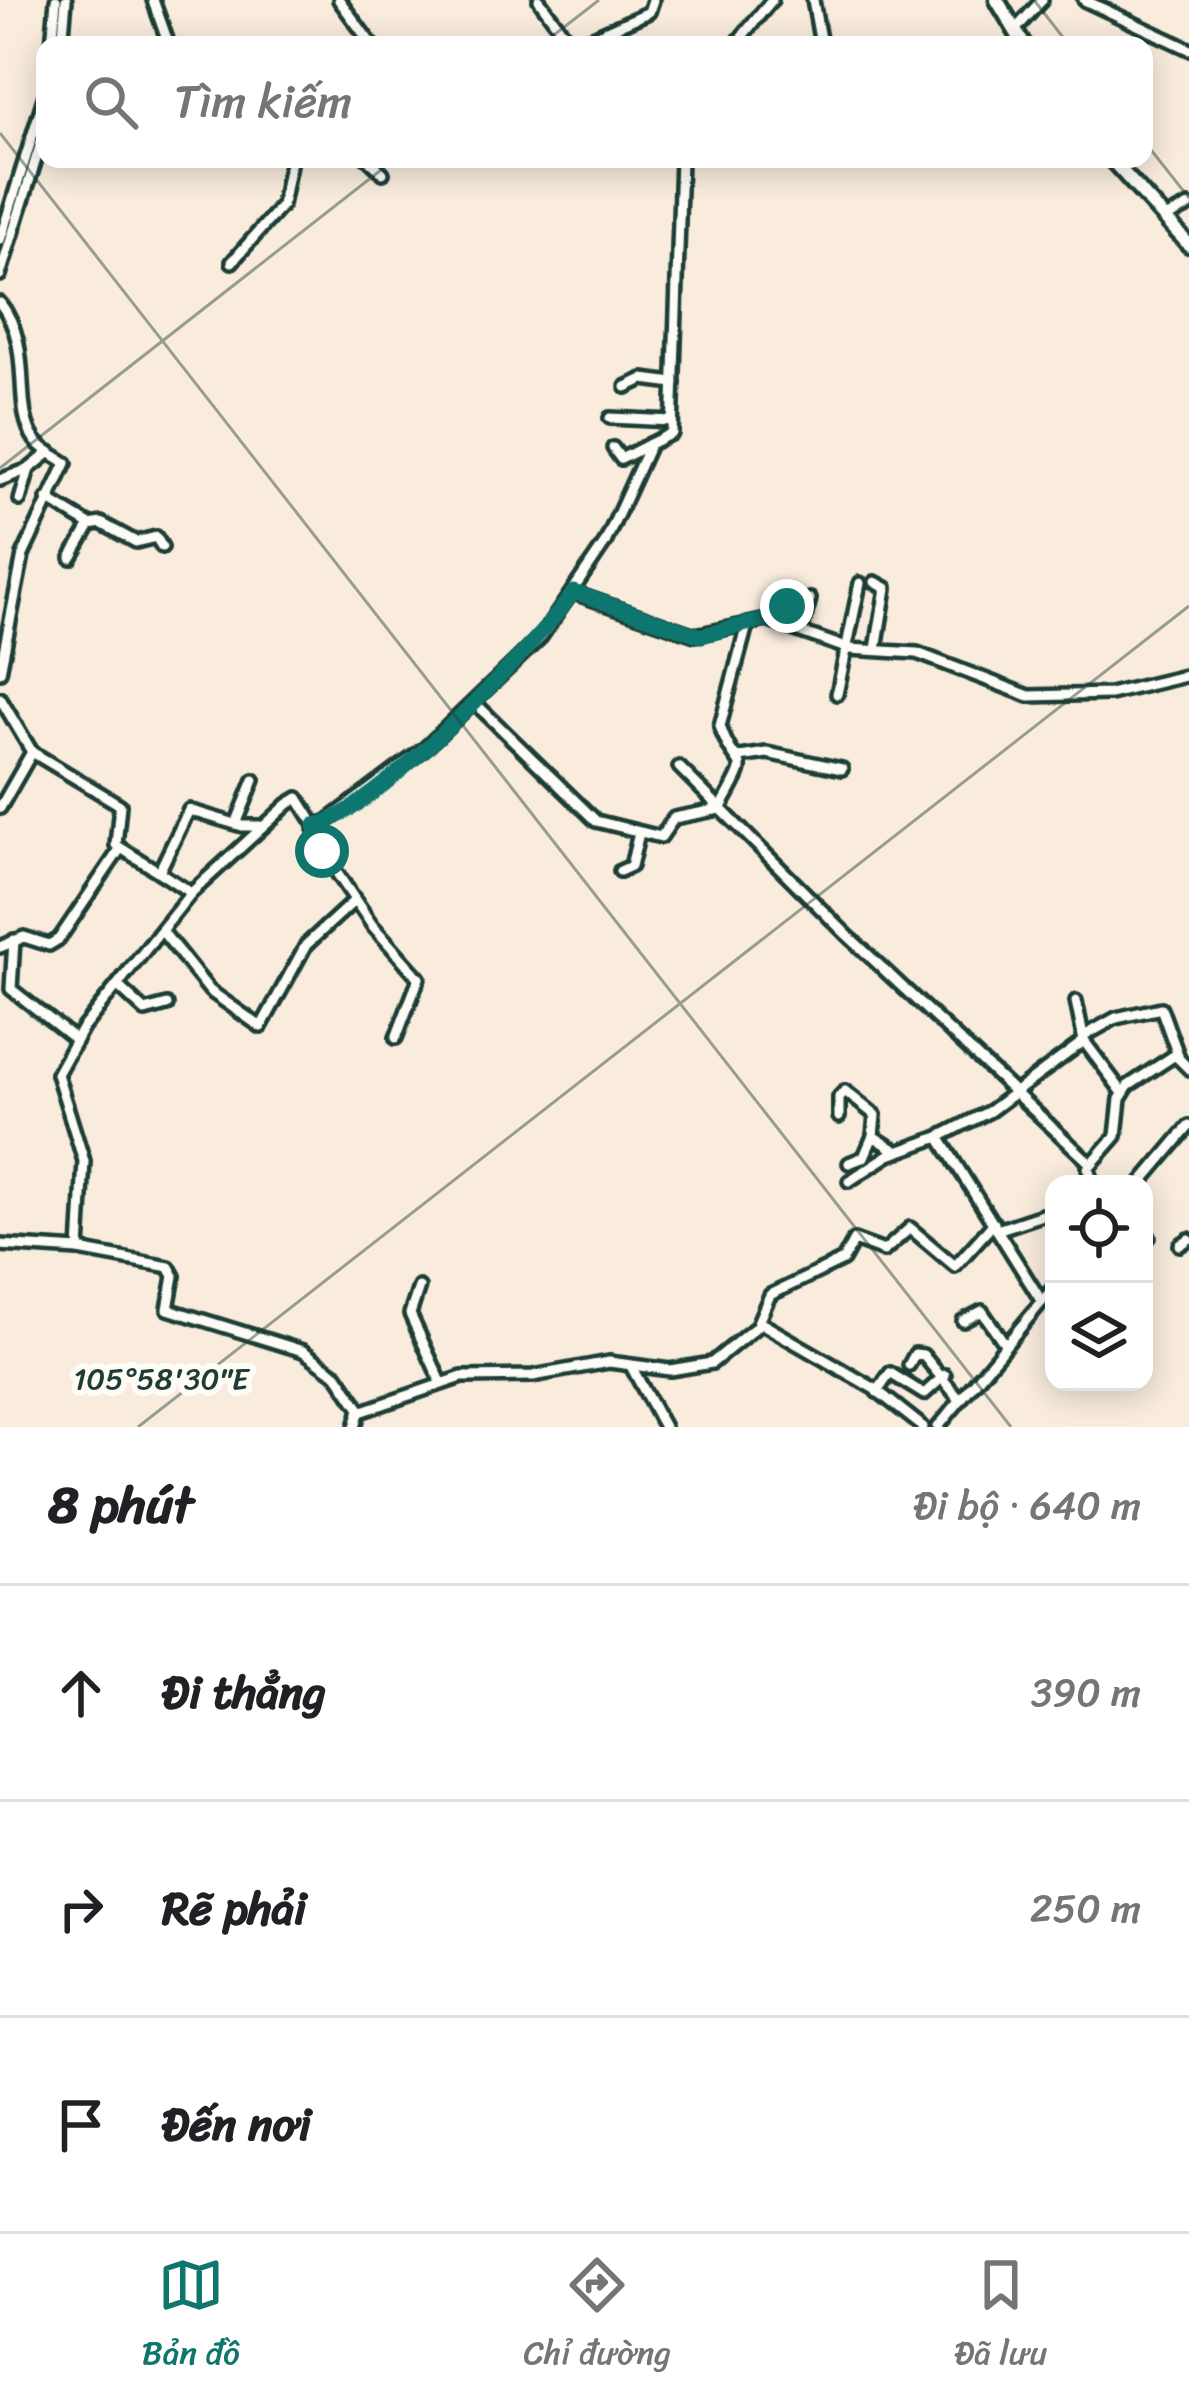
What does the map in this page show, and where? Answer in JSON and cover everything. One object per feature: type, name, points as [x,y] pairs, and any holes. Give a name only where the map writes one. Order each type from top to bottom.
[{"type":"main road","points":[[997,0],[1018,36]]},
{"type":"main road","points":[[1119,168],[1189,245]]},
{"type":"street","points":[[53,36],[56,0]]},
{"type":"street","points":[[63,36],[66,0]]},
{"type":"street","points":[[339,0],[365,36]]},
{"type":"street","points":[[539,0],[566,36]]},
{"type":"street","points":[[595,36],[649,12],[653,0]]},
{"type":"street","points":[[743,36],[772,0]]},
{"type":"street","points":[[813,0],[819,36]]},
{"type":"street","points":[[1015,31],[1042,0]]},
{"type":"street","points":[[1084,0],[1189,49]]},
{"type":"street","points":[[160,2],[168,36]]},
{"type":"street","points":[[609,30],[613,36]]},
{"type":"street","points":[[0,240],[36,124]]},
{"type":"street","points":[[0,274],[36,159]]},
{"type":"street","points":[[232,262],[282,205],[290,168]]},
{"type":"street","points":[[378,168],[383,173]]},
{"type":"street","points":[[613,448],[621,458],[672,433],[681,168]]},
{"type":"street","points":[[1165,218],[1189,206]]},
{"type":"street","points":[[0,303],[18,333],[31,432],[66,463],[23,555],[4,627],[0,671]]},
{"type":"street","points":[[626,387],[643,379],[674,383]]},
{"type":"street","points":[[610,418],[673,421]]},
{"type":"street","points":[[315,825],[422,751],[541,637],[629,500],[650,444]]},
{"type":"street","points":[[0,481],[29,469],[50,452]]},
{"type":"street","points":[[20,500],[29,469]]},
{"type":"street","points":[[46,499],[90,525],[101,523],[136,542],[156,537],[162,547]]},
{"type":"street","points":[[71,558],[90,525]]},
{"type":"street","points":[[875,582],[886,588],[876,649]]},
{"type":"street","points":[[836,694],[860,583]]},
{"type":"street","points":[[574,592],[701,636],[762,620],[849,650],[926,655],[1029,696],[1096,696],[1189,675]]},
{"type":"street","points":[[783,625],[787,606],[804,600],[801,632]]},
{"type":"street","points":[[475,703],[591,818],[661,837],[668,821],[720,809],[742,771],[740,757],[720,726],[747,625]]},
{"type":"street","points":[[0,698],[32,752],[120,805],[114,834],[120,849],[191,893]]},
{"type":"street","points":[[0,808],[32,752]]},
{"type":"street","points":[[740,757],[767,753],[842,770]]},
{"type":"street","points":[[679,767],[843,931],[1091,1164]]},
{"type":"street","points":[[236,824],[254,780]]},
{"type":"street","points":[[80,1250],[84,1161],[57,1074],[76,1040],[191,893],[298,798],[315,825],[316,842],[355,900],[388,948],[419,977],[396,1038]]},
{"type":"street","points":[[158,872],[189,809],[236,824],[264,825]]},
{"type":"street","points":[[620,871],[632,866],[639,833]]},
{"type":"street","points":[[0,947],[24,937],[50,945],[59,940],[120,849]]},
{"type":"street","points":[[162,931],[210,991],[261,1027],[306,945],[355,900]]},
{"type":"street","points":[[14,940],[11,989],[76,1040]]},
{"type":"street","points":[[118,986],[145,1011],[167,1005]]},
{"type":"street","points":[[1076,1001],[1084,1039],[1123,1093]]},
{"type":"street","points":[[849,1181],[1016,1092],[1116,1018],[1161,1008],[1178,1055],[1189,1069]]},
{"type":"street","points":[[1089,1175],[1091,1164],[1116,1136],[1123,1093],[1164,1059],[1178,1055]]},
{"type":"street","points":[[839,1117],[838,1096],[845,1091],[875,1115],[864,1157],[849,1162]]},
{"type":"street","points":[[1148,1175],[1189,1126]]},
{"type":"street","points":[[873,1136],[898,1152]]},
{"type":"street","points":[[939,1137],[1042,1302]]},
{"type":"street","points":[[350,1426],[360,1412],[441,1382],[533,1376],[609,1362],[683,1370],[712,1363],[759,1322],[770,1295],[843,1261],[857,1239],[884,1251],[910,1228],[955,1266],[995,1226],[1045,1213]]},
{"type":"street","points":[[0,1245],[80,1250],[169,1267],[174,1276],[168,1309],[303,1351],[338,1375],[360,1412]]},
{"type":"street","points":[[419,1288],[410,1314],[441,1382]]},
{"type":"street","points":[[938,1427],[1045,1298]]},
{"type":"street","points":[[963,1321],[982,1311],[1006,1344]]},
{"type":"street","points":[[759,1322],[877,1391],[923,1427]]},
{"type":"street","points":[[909,1365],[919,1353],[945,1375],[960,1400]]},
{"type":"street","points":[[632,1367],[664,1427]]},
{"type":"street","points":[[877,1391],[890,1372],[924,1394],[945,1375]]},
{"type":"route","points":[[322,851],[315,839],[315,825],[365,795],[452,724],[541,637],[574,592],[701,636],[762,620],[783,625],[787,606]]}]
